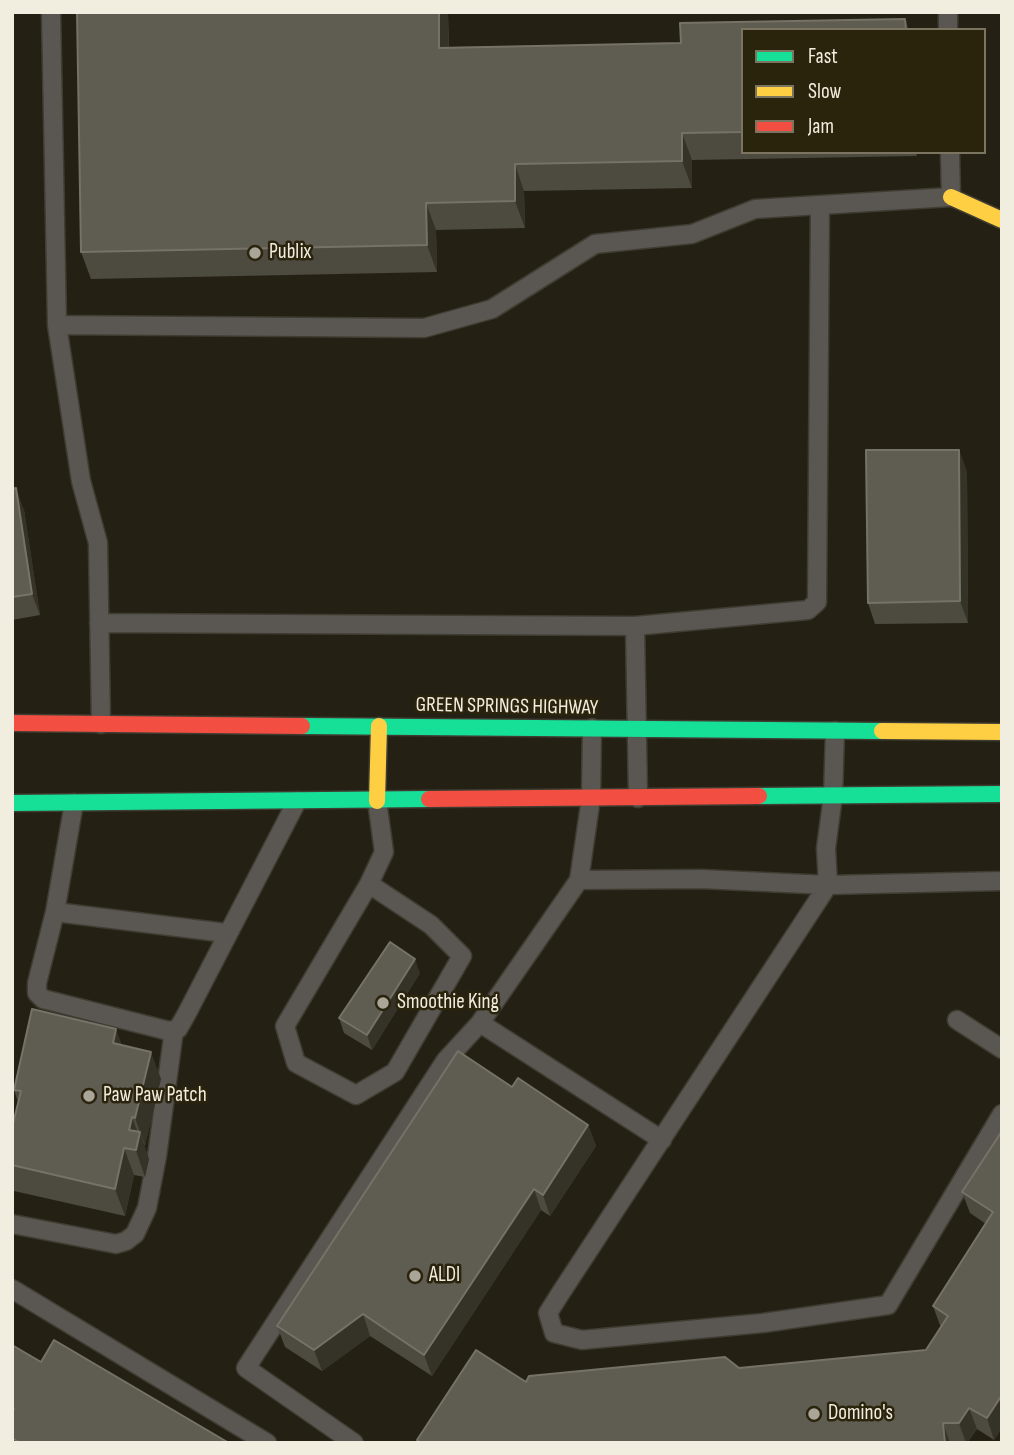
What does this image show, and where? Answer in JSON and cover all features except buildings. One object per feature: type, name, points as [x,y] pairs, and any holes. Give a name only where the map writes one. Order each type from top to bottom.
[{"type":"main road","points":[[951,197],[1002,220]]},
{"type":"main road","name":"GREEN SPRINGS HIGHWAY","points":[[12,723],[1002,732]]},
{"type":"main road","points":[[377,800],[379,726]]},
{"type":"main road","points":[[12,803],[1002,794]]},
{"type":"lane","points":[[51,12],[57,325],[81,481],[98,543],[101,724]]},
{"type":"lane","points":[[57,325],[424,328],[492,309],[595,244],[692,234],[755,209],[951,197],[950,154]]},
{"type":"lane","points":[[99,623],[635,626],[808,610],[817,602],[820,205]]},
{"type":"lane","points":[[635,626],[638,798]]},
{"type":"lane","points":[[354,1443],[246,1367],[446,1060],[480,1023],[579,880],[591,798],[592,728]]},
{"type":"lane","points":[[835,731],[833,796],[826,848],[828,885],[548,1313],[554,1333],[582,1340],[763,1324],[888,1305],[1002,1114]]},
{"type":"lane","points":[[369,884],[431,925],[462,956],[395,1072],[356,1095],[296,1063],[285,1026],[369,884],[384,852],[377,800]]},
{"type":"lane","points":[[74,803],[55,912],[37,983],[37,993],[42,1006],[169,1031],[178,1029],[186,1015],[226,933],[297,801]]},
{"type":"lane","points":[[579,880],[701,879],[828,885],[1002,881]]},
{"type":"lane","points":[[55,912],[226,933]]},
{"type":"lane","points":[[957,1020],[1002,1049]]},
{"type":"lane","points":[[480,1023],[662,1140]]},
{"type":"lane","points":[[12,1224],[116,1244],[135,1234],[147,1208],[157,1156],[174,1030]]},
{"type":"lane","points":[[12,1289],[267,1443]]},
{"type":"traffic: fast","points":[[302,726],[882,731]]},
{"type":"traffic: fast","points":[[759,796],[1002,794]]},
{"type":"traffic: fast","points":[[12,803],[429,799]]},
{"type":"traffic: slow","points":[[951,197],[1002,220]]},
{"type":"traffic: slow","points":[[377,801],[379,726]]},
{"type":"traffic: slow","points":[[882,731],[1002,732]]},
{"type":"traffic: jam","points":[[12,723],[302,726]]},
{"type":"traffic: jam","points":[[429,799],[759,796]]},
{"type":"place","name":"Publix","points":[[255,253]]},
{"type":"place","name":"Smoothie King","points":[[383,1003]]},
{"type":"place","name":"Paw Paw Patch","points":[[89,1096]]},
{"type":"place","name":"ALDI","points":[[415,1276]]},
{"type":"place","name":"Domino's","points":[[814,1414]]}]
